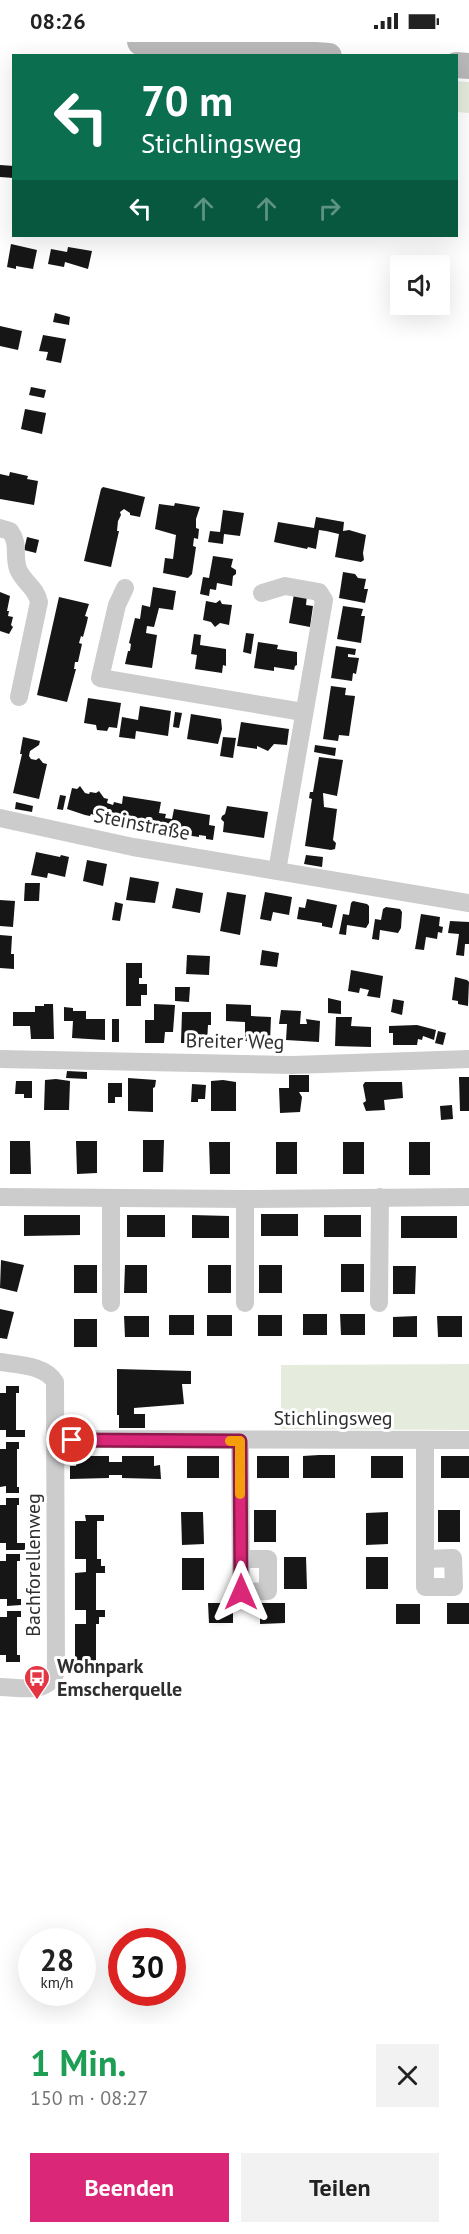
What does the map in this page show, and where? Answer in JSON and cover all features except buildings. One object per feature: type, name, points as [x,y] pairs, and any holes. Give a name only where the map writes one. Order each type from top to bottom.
[{"type":"main road","points":[[140,42],[302,54]]},
{"type":"street","points":[[0,528],[10,531],[16,540],[17,567],[37,594],[39,602],[19,697]]},
{"type":"street","points":[[262,593],[285,586],[314,591],[322,595],[324,608],[303,712],[277,871]]},
{"type":"street","points":[[125,588],[117,605],[100,678],[303,712]]},
{"type":"street","name":"Steinstraße","points":[[0,818],[133,847],[469,903]]},
{"type":"street","name":"Breiter Weg","points":[[0,1059],[293,1065],[469,1059]]},
{"type":"street","points":[[0,1197],[245,1199],[469,1197]]},
{"type":"street","points":[[379,1302],[380,1197]]},
{"type":"street","points":[[111,1198],[111,1303]]},
{"type":"street","points":[[245,1199],[245,1303]]},
{"type":"street","name":"Bachforellenweg","points":[[0,1362],[44,1371],[55,1382],[56,1672],[51,1682],[42,1687],[0,1687]]},
{"type":"street","name":"Stichlingsweg","points":[[55,1439],[469,1440]]},
{"type":"street","points":[[425,1440],[425,1558]]},
{"type":"street","points":[[240,1441],[241,1559]]},
{"type":"green space","points":[[458,81],[469,82],[469,113],[458,112]]},
{"type":"green space","points":[[469,1364],[469,1430],[281,1429],[281,1365]]},
{"type":"slow traffic","points":[[230,1441],[240,1441],[240,1494]]},
{"type":"place","name":"Wohnpark Emscherquelle","points":[[37,1701]]},
{"type":"route","points":[[72,1440],[240,1441],[241,1592]]}]
